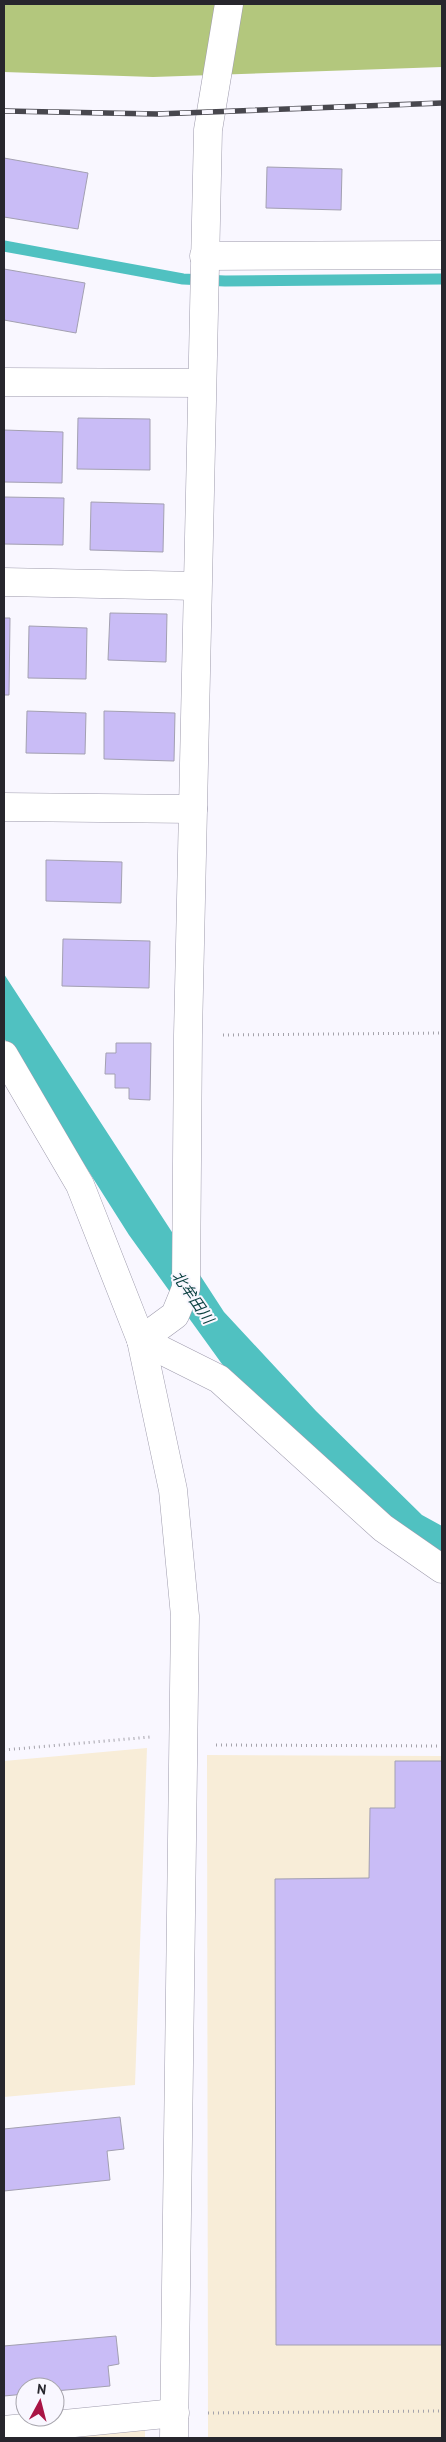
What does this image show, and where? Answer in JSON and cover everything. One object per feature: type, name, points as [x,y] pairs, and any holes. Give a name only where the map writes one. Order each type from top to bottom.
[{"type":"street","points":[[141,1340],[175,1314],[186,1288],[188,1036],[208,130],[229,4]]},
{"type":"street","points":[[204,256],[442,255]]},
{"type":"street","points":[[4,382],[202,383]]},
{"type":"street","points":[[4,582],[197,586]]},
{"type":"street","points":[[4,807],[193,809]]},
{"type":"street","points":[[4,1055],[80,1185],[141,1340],[173,1490],[185,1616],[175,2426],[4,2430]]},
{"type":"street","points":[[141,1340],[219,1379],[383,1528],[442,1569]]},
{"type":"path","points":[[188,1036],[442,1033]]},
{"type":"path","points":[[4,1750],[183,1739],[442,1746]]},
{"type":"path","points":[[175,2426],[442,2411]]},
{"type":"shaded area","points":[[147,1748],[135,2085],[4,2097],[4,1761]]},
{"type":"shaded area","points":[[207,1755],[442,1756],[442,2438],[208,2438]]},
{"type":"shaded area","points":[[145,2430],[145,2438],[56,2438]]},
{"type":"green space","points":[[4,4],[442,4],[442,67],[153,77],[4,72]]},
{"type":"water","name":"北牟田川","points":[[4,974],[224,1312],[316,1411],[422,1515],[442,1526],[442,1557],[421,1545],[315,1454],[222,1364],[129,1235],[4,1038]]},
{"type":"building","points":[[4,158],[88,173],[78,229],[4,217]]},
{"type":"building","points":[[267,167],[342,169],[341,210],[266,208]]},
{"type":"building","points":[[4,269],[85,283],[76,333],[4,320]]},
{"type":"building","points":[[78,418],[150,419],[150,470],[77,469]]},
{"type":"building","points":[[4,430],[63,432],[62,483],[4,482]]},
{"type":"building","points":[[4,497],[64,498],[63,545],[4,544]]},
{"type":"building","points":[[91,502],[164,504],[163,552],[90,550]]},
{"type":"building","points":[[110,613],[167,614],[166,662],[108,660]]},
{"type":"building","points":[[4,618],[10,618],[9,695],[4,695]]},
{"type":"building","points":[[29,626],[87,628],[86,679],[28,678]]},
{"type":"building","points":[[27,711],[86,713],[85,754],[26,753]]},
{"type":"building","points":[[104,711],[175,713],[174,761],[104,759]]},
{"type":"building","points":[[46,860],[122,862],[121,903],[46,901]]},
{"type":"building","points":[[63,939],[150,941],[149,988],[62,986]]},
{"type":"building","points":[[116,1043],[151,1043],[150,1100],[129,1099],[129,1088],[115,1088],[115,1074],[105,1074],[106,1053],[116,1053]]},
{"type":"building","points":[[395,1761],[442,1761],[442,2345],[276,2345],[275,1879],[369,1878],[370,1808],[395,1808]]},
{"type":"building","points":[[120,2117],[124,2149],[107,2151],[110,2180],[4,2191],[4,2129]]},
{"type":"building","points":[[116,2336],[119,2364],[108,2366],[110,2386],[65,2390],[65,2377],[15,2377],[15,2395],[4,2396],[4,2346]]},
{"type":"waterway","points":[[4,246],[183,279],[225,281],[442,279]]},
{"type":"railway","points":[[4,111],[157,114],[442,103]]}]
